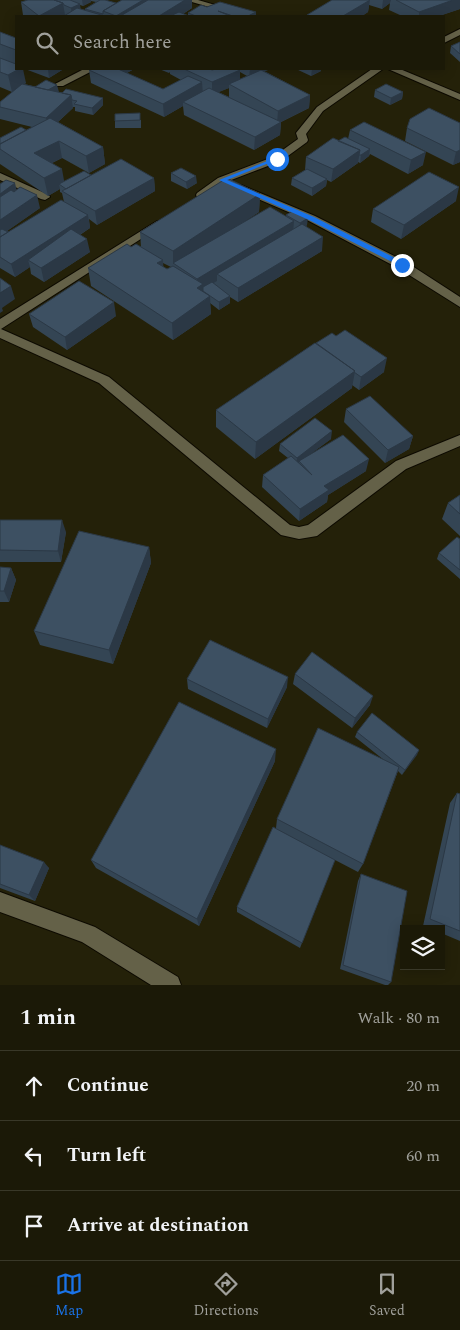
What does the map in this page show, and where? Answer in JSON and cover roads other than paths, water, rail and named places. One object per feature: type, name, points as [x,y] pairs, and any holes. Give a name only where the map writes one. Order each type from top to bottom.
[{"type":"street","points":[[189,0],[245,15]]},
{"type":"street","points":[[191,12],[204,4]]},
{"type":"street","points":[[445,40],[460,32]]},
{"type":"street","points":[[60,84],[89,70]]},
{"type":"street","points":[[190,202],[222,180],[277,159],[303,140],[301,133],[309,126],[313,117],[320,109],[377,70]]},
{"type":"street","points":[[395,70],[460,98]]},
{"type":"street","points":[[0,176],[46,197]]},
{"type":"street","points":[[222,180],[311,218],[402,265],[460,303]]},
{"type":"street","points":[[0,325],[166,218]]},
{"type":"street","points":[[0,333],[104,380],[286,530],[299,533],[312,531],[400,465],[460,440]]},
{"type":"street","points":[[0,902],[88,934],[131,958],[170,985]]}]
